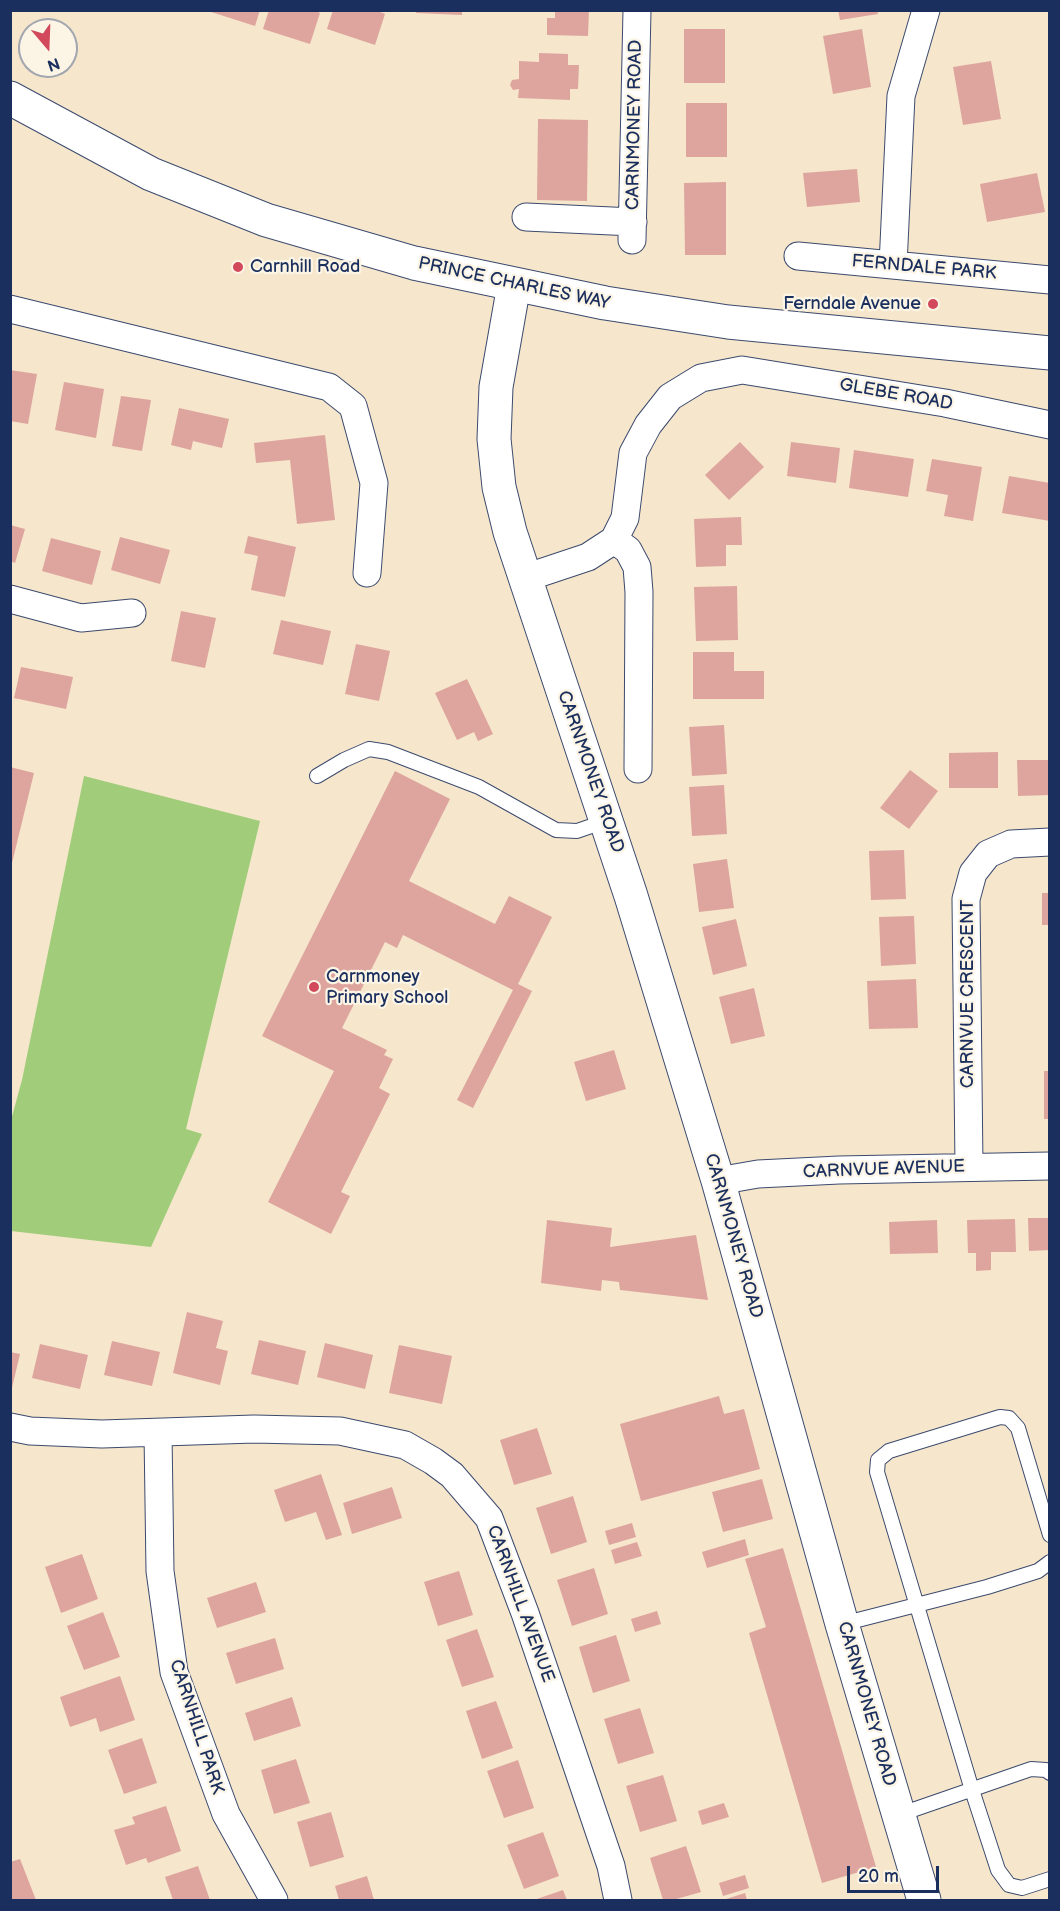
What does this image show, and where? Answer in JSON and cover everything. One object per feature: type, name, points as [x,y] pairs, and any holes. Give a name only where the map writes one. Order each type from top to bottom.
[{"type":"street","name":"CARNMONEY ROAD","points":[[526,217],[632,231],[637,10]]},
{"type":"street","points":[[893,264],[901,96],[926,10]]},
{"type":"street","name":"PRINCE CHARLES WAY","points":[[10,98],[151,174],[266,220],[414,263],[624,306],[729,322],[1050,353]]},
{"type":"street","name":"FERNDALE PARK","points":[[798,256],[1050,280]]},
{"type":"street","name":"CARNMONEY ROAD","points":[[514,285],[496,387],[494,439],[499,487],[510,532],[632,896],[719,1184],[842,1624],[924,1900]]},
{"type":"street","points":[[10,309],[329,387],[353,406],[374,483],[367,573]]},
{"type":"street","name":"GLEBE ROAD","points":[[614,540],[625,518],[633,453],[648,425],[670,397],[701,378],[742,370],[945,403],[1050,425]]},
{"type":"street","points":[[525,578],[588,557],[614,540],[628,550],[637,567],[639,592],[638,769]]},
{"type":"street","points":[[10,599],[81,618],[132,613]]},
{"type":"street","name":"CARNVUE CRESCENT","points":[[969,1167],[966,899],[973,873],[988,854],[1011,844],[1050,842]]},
{"type":"street","name":"CARNVUE AVENUE","points":[[719,1184],[735,1178],[758,1174],[1050,1166]]},
{"type":"street","name":"CARNHILL AVENUE","points":[[10,1427],[30,1431],[102,1434],[254,1430],[340,1431],[405,1445],[433,1461],[452,1476],[489,1518],[525,1612],[600,1833],[611,1866],[618,1900]]},
{"type":"street","name":"CARNHILL PARK","points":[[158,1433],[160,1571],[174,1672],[226,1814],[274,1900]]},
{"type":"lane","points":[[317,776],[369,749],[388,752],[479,787],[556,830],[577,831],[606,821]]},
{"type":"lane","points":[[1050,1535],[1018,1428],[1009,1418],[1000,1417],[889,1451],[878,1460],[877,1472],[998,1870],[1009,1885],[1022,1888],[1050,1879]]},
{"type":"lane","points":[[842,1624],[1038,1571],[1050,1562]]},
{"type":"lane","points":[[898,1815],[1031,1769],[1046,1770],[1050,1773]]},
{"type":"green space","points":[[84,776],[260,821],[186,1129],[202,1134],[151,1247],[11,1231],[11,1120],[22,1080]]},
{"type":"building","points":[[205,10],[260,10],[255,26]]},
{"type":"building","points":[[269,10],[313,10],[320,13],[310,44],[263,29]]},
{"type":"building","points":[[333,10],[375,10],[385,14],[375,45],[327,29]]},
{"type":"building","points":[[416,10],[462,10],[462,15],[416,13]]},
{"type":"building","points":[[555,10],[589,10],[588,36],[547,35],[547,18],[555,18]]},
{"type":"building","points":[[838,10],[877,10],[878,14],[840,20]]},
{"type":"building","points":[[684,29],[725,29],[725,83],[684,83]]},
{"type":"building","points":[[862,29],[871,87],[833,94],[823,36]]},
{"type":"building","points":[[539,53],[568,54],[568,65],[579,65],[578,89],[570,89],[570,100],[518,98],[519,89],[513,90],[510,85],[512,80],[519,79],[519,61],[539,62]]},
{"type":"building","points":[[991,61],[1001,119],[963,125],[953,67]]},
{"type":"building","points":[[686,103],[727,103],[727,157],[686,157]]},
{"type":"building","points":[[538,119],[588,120],[587,201],[537,200]]},
{"type":"building","points":[[857,169],[860,202],[807,207],[803,173]]},
{"type":"building","points":[[1037,173],[1045,212],[987,222],[980,184]]},
{"type":"building","points":[[726,182],[726,255],[685,255],[684,183]]},
{"type":"building","points":[[10,370],[37,374],[28,424],[10,421]]},
{"type":"building","points":[[64,382],[104,389],[96,438],[55,430]]},
{"type":"building","points":[[121,396],[151,400],[142,451],[112,446]]},
{"type":"building","points":[[179,408],[229,419],[222,448],[193,441],[191,450],[171,445]]},
{"type":"building","points":[[325,435],[335,520],[297,524],[290,460],[256,463],[254,443]]},
{"type":"building","points":[[740,442],[764,467],[729,500],[705,475]]},
{"type":"building","points":[[791,442],[840,448],[836,483],[787,476]]},
{"type":"building","points":[[854,450],[914,459],[908,497],[849,488]]},
{"type":"building","points":[[932,459],[982,467],[973,521],[944,516],[948,495],[926,491]]},
{"type":"building","points":[[1009,476],[1050,483],[1050,521],[1002,513]]},
{"type":"building","points":[[741,517],[742,545],[726,545],[726,566],[696,567],[694,519]]},
{"type":"building","points":[[10,525],[25,529],[15,563],[10,561]]},
{"type":"building","points":[[248,536],[296,547],[285,597],[251,590],[258,556],[244,553]]},
{"type":"building","points":[[120,537],[170,550],[160,584],[111,570]]},
{"type":"building","points":[[51,538],[101,551],[92,585],[42,571]]},
{"type":"building","points":[[737,586],[738,640],[696,641],[694,587]]},
{"type":"building","points":[[181,611],[216,618],[205,668],[171,661]]},
{"type":"building","points":[[281,620],[331,631],[323,665],[273,654]]},
{"type":"building","points":[[356,644],[390,651],[379,701],[345,694]]},
{"type":"building","points":[[693,652],[734,652],[734,671],[764,671],[764,699],[693,699]]},
{"type":"building","points":[[21,667],[73,677],[66,709],[14,698]]},
{"type":"building","points":[[467,679],[493,734],[478,741],[474,732],[457,740],[435,693]]},
{"type":"building","points":[[724,725],[727,774],[692,776],[689,727]]},
{"type":"building","points":[[998,752],[998,788],[949,788],[949,753]]},
{"type":"building","points":[[1017,760],[1050,760],[1050,795],[1018,796]]},
{"type":"building","points":[[10,767],[34,773],[12,863],[10,862]]},
{"type":"building","points":[[910,770],[938,791],[909,829],[880,808]]},
{"type":"building","points":[[395,771],[450,799],[409,881],[495,924],[509,896],[552,917],[518,984],[532,991],[473,1108],[457,1100],[513,990],[403,935],[397,948],[385,942],[342,1028],[387,1050],[384,1055],[393,1059],[379,1088],[390,1094],[341,1192],[350,1196],[331,1234],[268,1202],[334,1071],[262,1036]]},
{"type":"building","points":[[724,785],[727,834],[692,836],[689,787]]},
{"type":"building","points":[[904,850],[906,899],[871,900],[869,851]]},
{"type":"building","points":[[727,859],[734,908],[699,912],[693,864]]},
{"type":"building","points":[[1042,893],[1050,893],[1050,925],[1042,925]]},
{"type":"building","points":[[914,916],[916,964],[881,966],[879,917]]},
{"type":"building","points":[[736,919],[747,966],[713,975],[702,927]]},
{"type":"building","points":[[916,979],[918,1028],[869,1029],[867,981]]},
{"type":"building","points":[[754,988],[765,1036],[731,1044],[719,997]]},
{"type":"building","points":[[614,1050],[626,1089],[586,1101],[574,1062]]},
{"type":"building","points":[[1044,1071],[1050,1071],[1050,1119],[1044,1119]]},
{"type":"building","points":[[1028,1218],[1050,1218],[1050,1250],[1029,1251]]},
{"type":"building","points":[[1015,1219],[1016,1252],[991,1252],[991,1270],[976,1271],[976,1253],[968,1253],[967,1220]]},
{"type":"building","points":[[547,1220],[612,1228],[610,1247],[696,1235],[708,1300],[620,1290],[619,1282],[602,1280],[601,1291],[541,1283]]},
{"type":"building","points":[[937,1220],[938,1253],[890,1254],[889,1222]]},
{"type":"building","points":[[187,1312],[223,1321],[216,1348],[228,1351],[220,1385],[173,1373]]},
{"type":"building","points":[[259,1340],[306,1351],[298,1385],[251,1374]]},
{"type":"building","points":[[112,1341],[160,1352],[152,1386],[104,1375]]},
{"type":"building","points":[[325,1343],[373,1355],[365,1389],[317,1377]]},
{"type":"building","points":[[40,1344],[88,1355],[80,1389],[32,1378]]},
{"type":"building","points":[[399,1345],[452,1356],[442,1404],[389,1393]]},
{"type":"building","points":[[10,1352],[20,1354],[11,1392],[10,1392]]},
{"type":"building","points":[[719,1396],[724,1414],[744,1409],[760,1469],[641,1501],[620,1424]]},
{"type":"building","points":[[537,1428],[552,1474],[514,1485],[500,1440]]},
{"type":"building","points":[[321,1474],[342,1535],[326,1540],[316,1512],[285,1522],[274,1490]]},
{"type":"building","points":[[762,1479],[773,1519],[723,1532],[712,1492]]},
{"type":"building","points":[[392,1487],[402,1518],[352,1534],[343,1503]]},
{"type":"building","points":[[573,1496],[587,1542],[551,1554],[536,1508]]},
{"type":"building","points":[[632,1523],[636,1537],[609,1545],[605,1531]]},
{"type":"building","points":[[745,1539],[749,1555],[707,1568],[702,1552]]},
{"type":"building","points":[[637,1542],[642,1556],[615,1564],[611,1550]]},
{"type":"building","points":[[783,1548],[876,1867],[822,1883],[749,1633],[766,1627],[745,1559]]},
{"type":"building","points":[[82,1554],[98,1599],[61,1613],[45,1567]]},
{"type":"building","points":[[594,1568],[608,1614],[572,1626],[557,1580]]},
{"type":"building","points":[[459,1571],[473,1615],[438,1626],[424,1582]]},
{"type":"building","points":[[256,1582],[266,1612],[217,1628],[207,1598]]},
{"type":"building","points":[[657,1611],[661,1624],[635,1632],[631,1619]]},
{"type":"building","points":[[103,1612],[120,1657],[84,1670],[67,1626]]},
{"type":"building","points":[[477,1629],[494,1677],[462,1687],[446,1640]]},
{"type":"building","points":[[616,1635],[630,1681],[593,1693],[579,1647]]},
{"type":"building","points":[[275,1638],[284,1669],[236,1684],[226,1653]]},
{"type":"building","points":[[120,1676],[135,1720],[100,1732],[96,1718],[70,1727],[60,1697]]},
{"type":"building","points":[[292,1697],[301,1726],[254,1741],[245,1713]]},
{"type":"building","points":[[496,1701],[513,1748],[482,1759],[466,1711]]},
{"type":"building","points":[[640,1708],[654,1753],[618,1764],[604,1719]]},
{"type":"building","points":[[142,1738],[157,1783],[124,1794],[108,1750]]},
{"type":"building","points":[[296,1759],[310,1803],[274,1814],[261,1770]]},
{"type":"building","points":[[518,1760],[534,1808],[504,1818],[487,1771]]},
{"type":"building","points":[[663,1775],[677,1821],[640,1832],[626,1786]]},
{"type":"building","points":[[724,1803],[729,1817],[702,1825],[698,1811]]},
{"type":"building","points":[[166,1806],[181,1851],[148,1863],[146,1858],[126,1865],[114,1830],[135,1824],[132,1817]]},
{"type":"building","points":[[331,1812],[344,1857],[310,1867],[297,1822]]},
{"type":"building","points":[[543,1832],[559,1876],[524,1889],[507,1845]]},
{"type":"building","points":[[686,1846],[701,1892],[673,1900],[663,1900],[650,1858]]},
{"type":"building","points":[[20,1859],[36,1900],[10,1900],[10,1862]]},
{"type":"building","points":[[198,1866],[210,1900],[173,1900],[165,1877]]},
{"type":"building","points":[[745,1875],[749,1888],[723,1896],[719,1883]]},
{"type":"building","points":[[367,1876],[374,1900],[339,1900],[335,1886]]},
{"type":"building","points":[[563,1890],[567,1900],[534,1900]]},
{"type":"building","points":[[745,1893],[747,1900],[723,1900]]},
{"type":"place","name":"Carnhill Road","points":[[238,267]]},
{"type":"place","name":"Ferndale Avenue","points":[[933,304]]},
{"type":"place","name":"Carnmoney Primary School","points":[[314,987]]}]
